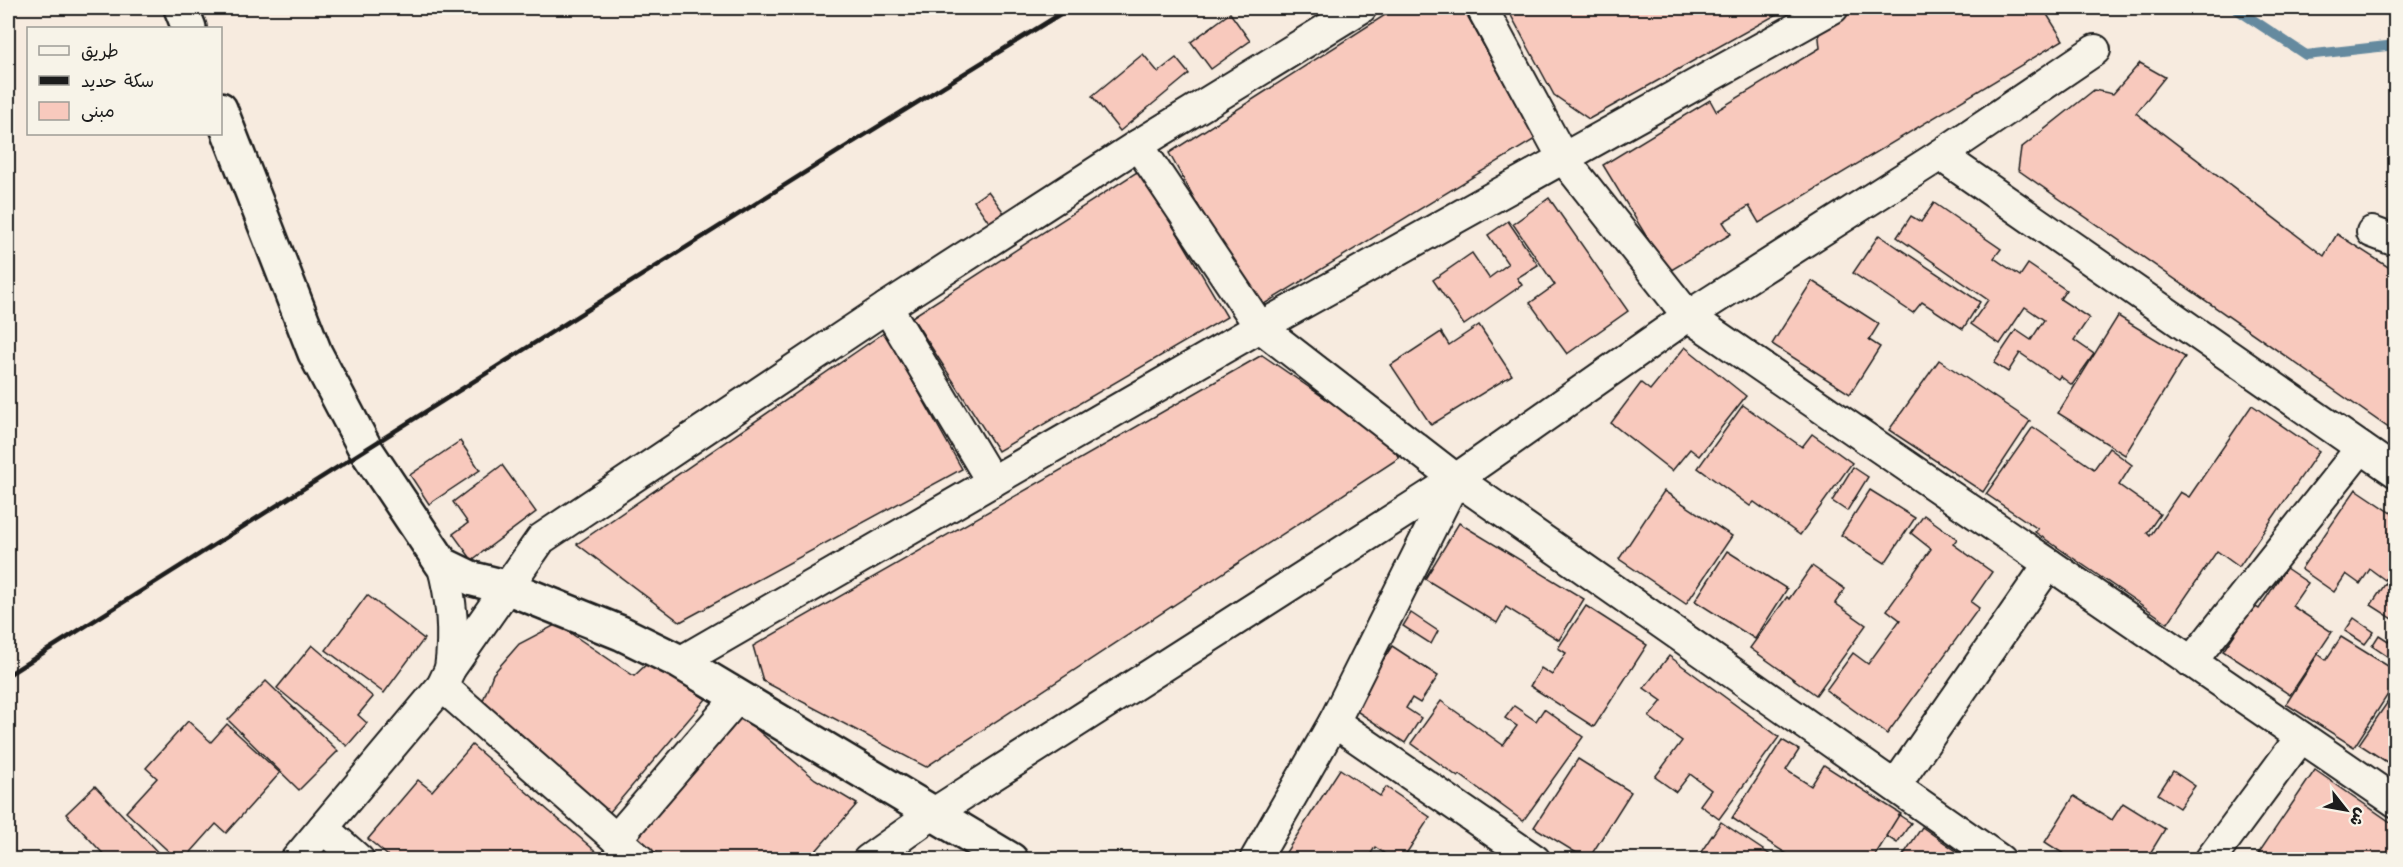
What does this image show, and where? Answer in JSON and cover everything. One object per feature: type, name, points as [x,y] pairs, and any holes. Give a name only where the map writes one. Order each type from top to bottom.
[{"type":"street","points":[[181,8],[189,27]]},
{"type":"street","points":[[296,860],[446,677],[541,539],[886,307],[1138,145],[1362,8]]},
{"type":"street","points":[[1482,8],[1563,159],[1688,316],[2396,802]]},
{"type":"street","points":[[680,662],[1260,327],[1833,8]]},
{"type":"street","points":[[868,860],[934,813],[1456,479],[1688,316],[1940,155],[2095,50]]},
{"type":"street","points":[[222,115],[315,352],[366,450],[442,564],[453,616],[453,642],[446,677]]},
{"type":"street","points":[[1138,145],[1260,327],[1456,479],[2000,860]]},
{"type":"street","points":[[1940,155],[2396,472]]},
{"type":"street","points":[[886,307],[992,482]]},
{"type":"street","points":[[2191,662],[2361,448]]},
{"type":"street","points":[[1255,860],[1334,722],[1456,479]]},
{"type":"street","points":[[442,564],[473,579],[509,588],[621,633],[680,662],[1011,860]]},
{"type":"street","points":[[1895,786],[2049,564]]},
{"type":"street","points":[[446,677],[640,860]]},
{"type":"street","points":[[616,839],[738,697]]},
{"type":"street","points":[[1334,722],[1535,860]]},
{"type":"street","points":[[2210,860],[2301,737]]},
{"type":"street","points":[[323,828],[359,860]]},
{"type":"building","points":[[1396,8],[1463,8],[1535,139],[1256,309],[1169,153]]},
{"type":"building","points":[[1507,8],[1788,8],[1589,119],[1554,95]]},
{"type":"building","points":[[1852,8],[2043,8],[2063,40],[1759,223],[1749,206],[1723,222],[1731,234],[1668,272],[1603,165],[1710,100],[1716,111],[1820,48],[1818,28]]},
{"type":"building","points":[[1230,13],[1250,41],[1211,69],[1191,42]]},
{"type":"building","points":[[1143,54],[1158,72],[1176,58],[1189,74],[1120,131],[1092,96]]},
{"type":"building","points":[[2140,63],[2165,77],[2136,113],[2324,256],[2337,234],[2396,272],[2396,433],[2018,170],[2021,148],[2094,90],[2113,94]]},
{"type":"building","points":[[1140,170],[1227,317],[998,451],[912,317]]},
{"type":"building","points":[[988,191],[1005,214],[991,225],[974,201]]},
{"type":"building","points":[[1549,198],[1628,311],[1567,354],[1530,303],[1555,285],[1513,224]]},
{"type":"building","points":[[1934,203],[2001,249],[1994,258],[2020,276],[2028,264],[2066,290],[2060,299],[2089,318],[2074,340],[2094,354],[2072,385],[2060,376],[2058,379],[2020,353],[2008,372],[1994,363],[2016,330],[2031,340],[2044,320],[2025,307],[2000,344],[1971,324],[1988,300],[1897,237],[1911,216],[1921,222]]},
{"type":"building","points":[[1508,221],[1538,265],[1517,278],[1522,285],[1464,325],[1433,280],[1472,253],[1489,278],[1508,264],[1488,235]]},
{"type":"building","points":[[1879,235],[1980,302],[1963,329],[1922,302],[1913,313],[1853,273]]},
{"type":"building","points":[[1812,281],[1879,324],[1869,340],[1880,347],[1850,394],[1772,344]]},
{"type":"building","points":[[2118,316],[2185,357],[2125,455],[2058,413]]},
{"type":"building","points":[[1479,325],[1512,375],[1431,425],[1391,365],[1441,332],[1449,345]]},
{"type":"building","points":[[885,332],[962,469],[680,622],[577,544]]},
{"type":"building","points":[[1685,347],[1746,396],[1699,456],[1690,449],[1672,471],[1611,423],[1641,383],[1650,390]]},
{"type":"building","points":[[1262,355],[1390,443],[1399,458],[926,767],[763,681],[753,646]]},
{"type":"building","points":[[1939,360],[2030,421],[1983,492],[1889,430]]},
{"type":"building","points":[[1743,405],[1802,447],[1812,434],[1852,463],[1800,535],[1754,502],[1750,506],[1698,468]]},
{"type":"building","points":[[2252,405],[2319,451],[2239,567],[2217,551],[2168,623],[2035,532],[2038,529],[1986,494],[2033,427],[2094,469],[2109,448],[2132,465],[2119,485],[2160,514],[2147,533],[2150,536],[2180,492],[2189,497]]},
{"type":"building","points":[[460,441],[480,470],[429,504],[410,475]]},
{"type":"building","points":[[502,465],[536,512],[472,560],[453,534],[468,523],[453,502]]},
{"type":"building","points":[[1853,467],[1868,477],[1847,511],[1832,501]]},
{"type":"building","points":[[2356,489],[2396,516],[2396,564],[2385,580],[2370,569],[2360,584],[2346,574],[2334,592],[2301,569]]},
{"type":"building","points":[[1870,490],[1915,518],[1885,563],[1841,535]]},
{"type":"building","points":[[1664,491],[1732,536],[1686,604],[1619,559]]},
{"type":"building","points":[[1924,515],[1957,539],[1953,544],[1992,572],[1971,602],[1979,608],[1887,734],[1826,690],[1853,653],[1868,664],[1900,620],[1887,610],[1931,549],[1911,533]]},
{"type":"building","points":[[1459,523],[1584,599],[1559,640],[1506,607],[1497,623],[1425,579]]},
{"type":"building","points":[[1727,551],[1787,589],[1755,639],[1695,601]]},
{"type":"building","points":[[1812,566],[1845,589],[1835,603],[1866,625],[1816,695],[1750,648]]},
{"type":"building","points":[[2286,568],[2308,583],[2292,606],[2332,632],[2290,695],[2223,651],[2254,606],[2259,609]]},
{"type":"building","points":[[2396,568],[2396,621],[2371,605]]},
{"type":"building","points":[[367,595],[424,639],[384,693],[326,650]]},
{"type":"building","points":[[1586,606],[1647,645],[1594,727],[1530,686],[1541,668],[1552,675],[1566,653],[1558,648]]},
{"type":"building","points":[[1411,613],[1438,631],[1431,644],[1403,626]]},
{"type":"building","points":[[2354,618],[2374,632],[2365,644],[2345,631]]},
{"type":"building","points":[[557,624],[634,676],[649,662],[706,699],[609,813],[482,703],[493,674],[519,644]]},
{"type":"building","points":[[2379,635],[2396,646],[2396,662],[2372,646]]},
{"type":"building","points":[[2341,637],[2396,671],[2396,682],[2354,747],[2286,704],[2318,654],[2326,660]]},
{"type":"building","points":[[312,645],[373,697],[358,715],[367,723],[347,746],[277,688]]},
{"type":"building","points":[[1392,646],[1438,676],[1420,703],[1412,698],[1406,708],[1421,718],[1405,743],[1352,708]]},
{"type":"building","points":[[1669,656],[1779,737],[1719,819],[1700,805],[1711,790],[1690,774],[1676,792],[1655,777],[1682,741],[1649,717],[1662,701],[1644,688]]},
{"type":"building","points":[[266,681],[338,751],[299,790],[228,720]]},
{"type":"building","points":[[2396,690],[2396,768],[2359,744]]},
{"type":"building","points":[[1441,701],[1503,745],[1517,726],[1505,718],[1514,706],[1536,721],[1544,709],[1583,737],[1523,821],[1411,743]]},
{"type":"building","points":[[742,717],[815,779],[857,804],[808,860],[664,860],[636,837]]},
{"type":"building","points":[[188,721],[211,742],[227,724],[280,773],[226,833],[216,824],[184,860],[178,860],[126,812],[157,778],[146,768]]},
{"type":"building","points":[[1782,740],[1799,750],[1786,770],[1811,786],[1824,765],[1901,814],[1872,860],[1796,860],[1732,818]]},
{"type":"building","points":[[472,745],[606,860],[393,860],[368,839],[418,780],[432,791]]},
{"type":"building","points":[[1578,759],[1631,792],[1588,860],[1534,827]]},
{"type":"building","points":[[1340,769],[1380,796],[1386,787],[1430,817],[1402,860],[1394,860],[1375,847],[1367,860],[1281,860]]},
{"type":"building","points":[[2315,770],[2396,826],[2396,860],[2254,860]]},
{"type":"building","points":[[2173,771],[2195,786],[2179,808],[2158,794]]},
{"type":"building","points":[[95,786],[165,860],[109,860],[66,814]]},
{"type":"building","points":[[2074,796],[2112,820],[2123,803],[2165,829],[2146,860],[2073,860],[2045,842]]},
{"type":"building","points":[[1899,815],[1911,823],[1897,843],[1886,836]]},
{"type":"building","points":[[1721,822],[1778,860],[1693,860],[1695,856],[1697,858]]},
{"type":"building","points":[[1922,827],[1969,860],[1900,860]]},
{"type":"waterway","points":[[2235,8],[2306,55],[2396,45]]},
{"type":"railway","points":[[8,675],[850,144],[1070,8]]}]
